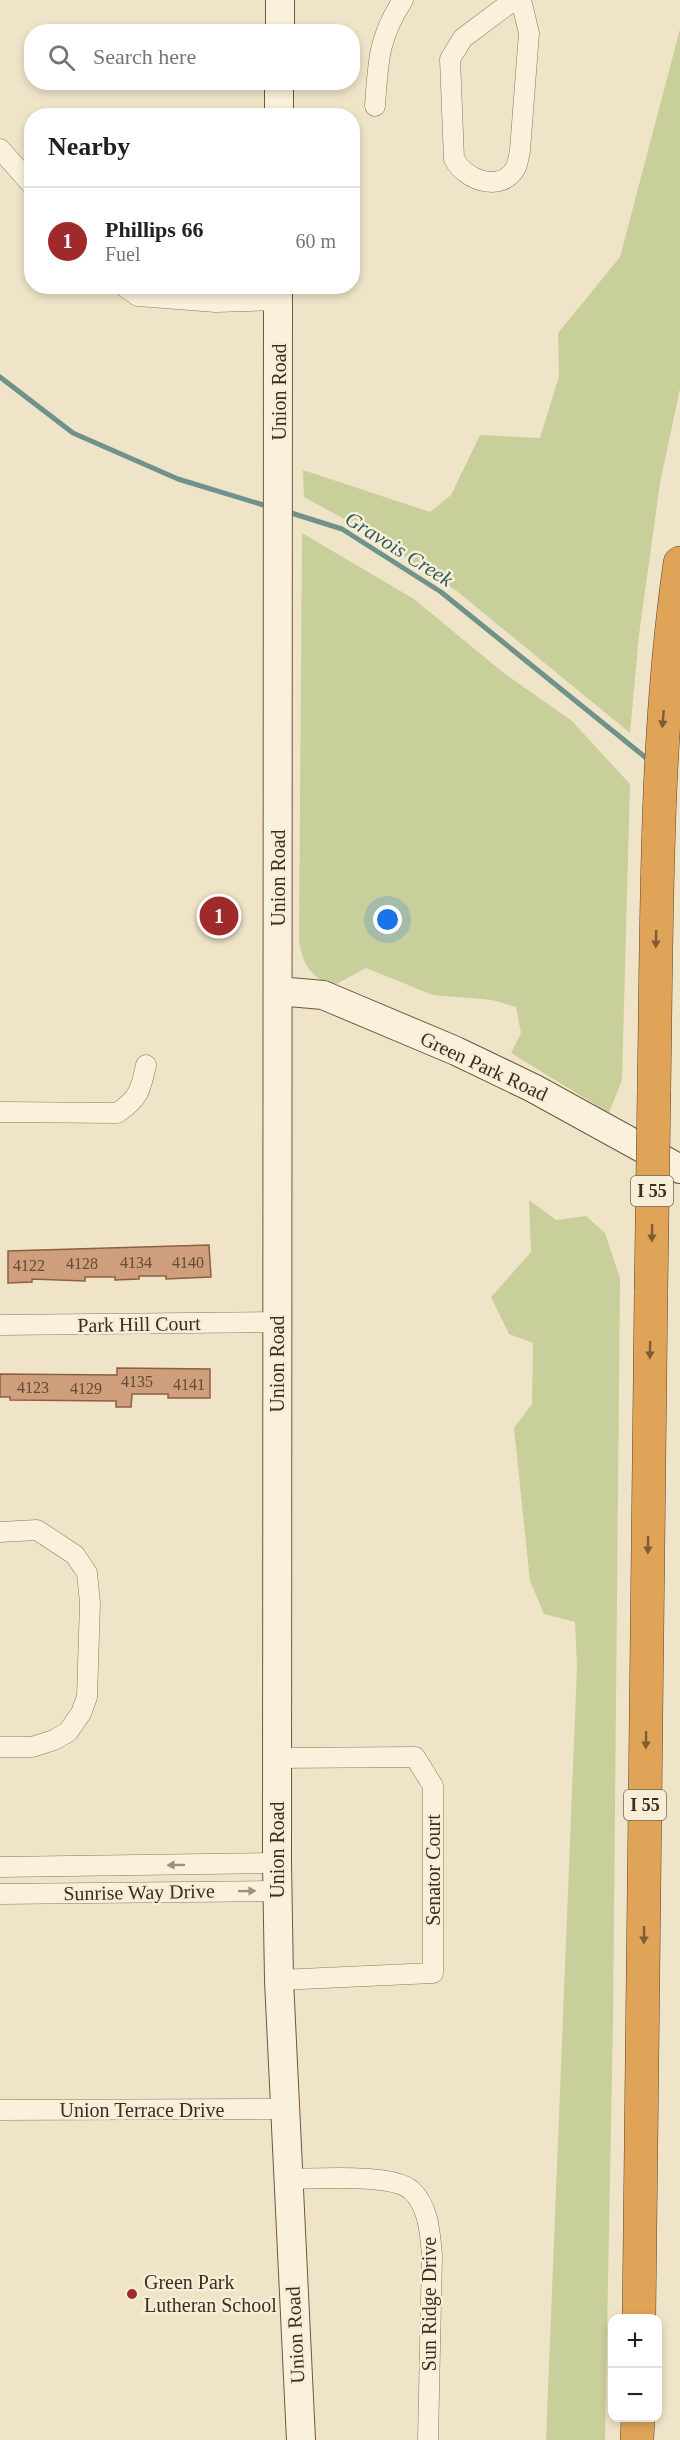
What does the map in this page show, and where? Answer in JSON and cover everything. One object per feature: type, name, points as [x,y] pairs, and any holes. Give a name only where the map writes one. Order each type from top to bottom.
[{"type":"highway","name":"I 55","points":[[639,2314],[657,880],[662,730],[680,563]]},
{"type":"highway","points":[[637,2440],[638,2422]]},
{"type":"main road","points":[[280,0],[280,24]]},
{"type":"main road","points":[[279,90],[279,108]]},
{"type":"main road","name":"Union Road","points":[[278,294],[277,1877],[284,2109],[301,2440]]},
{"type":"main road","name":"Green Park Road","points":[[278,991],[323,995],[456,1051],[542,1093],[680,1169]]},
{"type":"street","points":[[375,106],[380,45],[403,0]]},
{"type":"street","points":[[514,0],[463,38],[450,59],[454,159],[463,171],[491,183],[508,177],[516,167],[520,150],[529,33],[521,0]]},
{"type":"street","points":[[0,149],[24,176]]},
{"type":"street","points":[[135,294],[216,302],[271,294]]},
{"type":"street","points":[[0,1112],[117,1113],[132,1104],[141,1089],[146,1065]]},
{"type":"street","name":"Park Hill Court","points":[[0,1325],[278,1322]]},
{"type":"street","points":[[0,1532],[37,1530],[75,1555],[87,1573],[90,1603],[87,1697],[81,1713],[68,1732],[54,1740],[32,1747],[0,1747]]},
{"type":"street","name":"Senator Court","points":[[277,1758],[415,1757],[433,1786],[433,1973],[279,1980]]},
{"type":"street","name":"Sunrise Way Drive","points":[[0,1867],[277,1877]]},
{"type":"street","name":"Sunrise Way Drive","points":[[0,1894],[277,1877]]},
{"type":"street","name":"Union Terrace Drive","points":[[0,2110],[284,2109]]},
{"type":"street","name":"Sun Ridge Drive","points":[[287,2179],[356,2178],[400,2183],[412,2190],[419,2202],[430,2226],[432,2255],[428,2440]]},
{"type":"green space","points":[[680,29],[680,389],[660,483],[639,635],[630,733],[458,592],[368,532],[304,497],[303,470],[430,512],[451,495],[480,435],[540,438],[559,376],[558,333],[620,257]]},
{"type":"green space","points":[[302,533],[414,599],[505,674],[572,721],[630,784],[622,1080],[609,1113],[511,1053],[521,1033],[516,1007],[492,1000],[433,995],[366,968],[331,987],[312,973],[305,963],[299,940]]},
{"type":"green space","points":[[529,1200],[556,1220],[586,1216],[605,1233],[620,1278],[613,2023],[605,2440],[546,2440],[577,1666],[575,1622],[544,1614],[530,1581],[514,1428],[532,1404],[533,1343],[509,1334],[491,1297],[531,1252]]},
{"type":"building","points":[[209,1245],[211,1277],[166,1279],[166,1276],[139,1276],[139,1279],[115,1280],[115,1277],[85,1277],[85,1281],[32,1279],[32,1282],[8,1283],[8,1251]]},
{"type":"building","points":[[117,1368],[210,1369],[210,1398],[168,1398],[168,1394],[132,1394],[131,1407],[116,1407],[116,1401],[10,1400],[10,1397],[0,1397],[0,1374],[117,1375]]},
{"type":"waterway","name":"Gravois Creek","points":[[0,377],[73,433],[178,479],[270,507]]},
{"type":"waterway","name":"Gravois Creek","points":[[288,512],[342,529],[441,592],[650,761]]},
{"type":"place","name":"Phillips 66","points":[[219,916]]},
{"type":"place","name":"Green Park Lutheran School","points":[[132,2294]]}]
